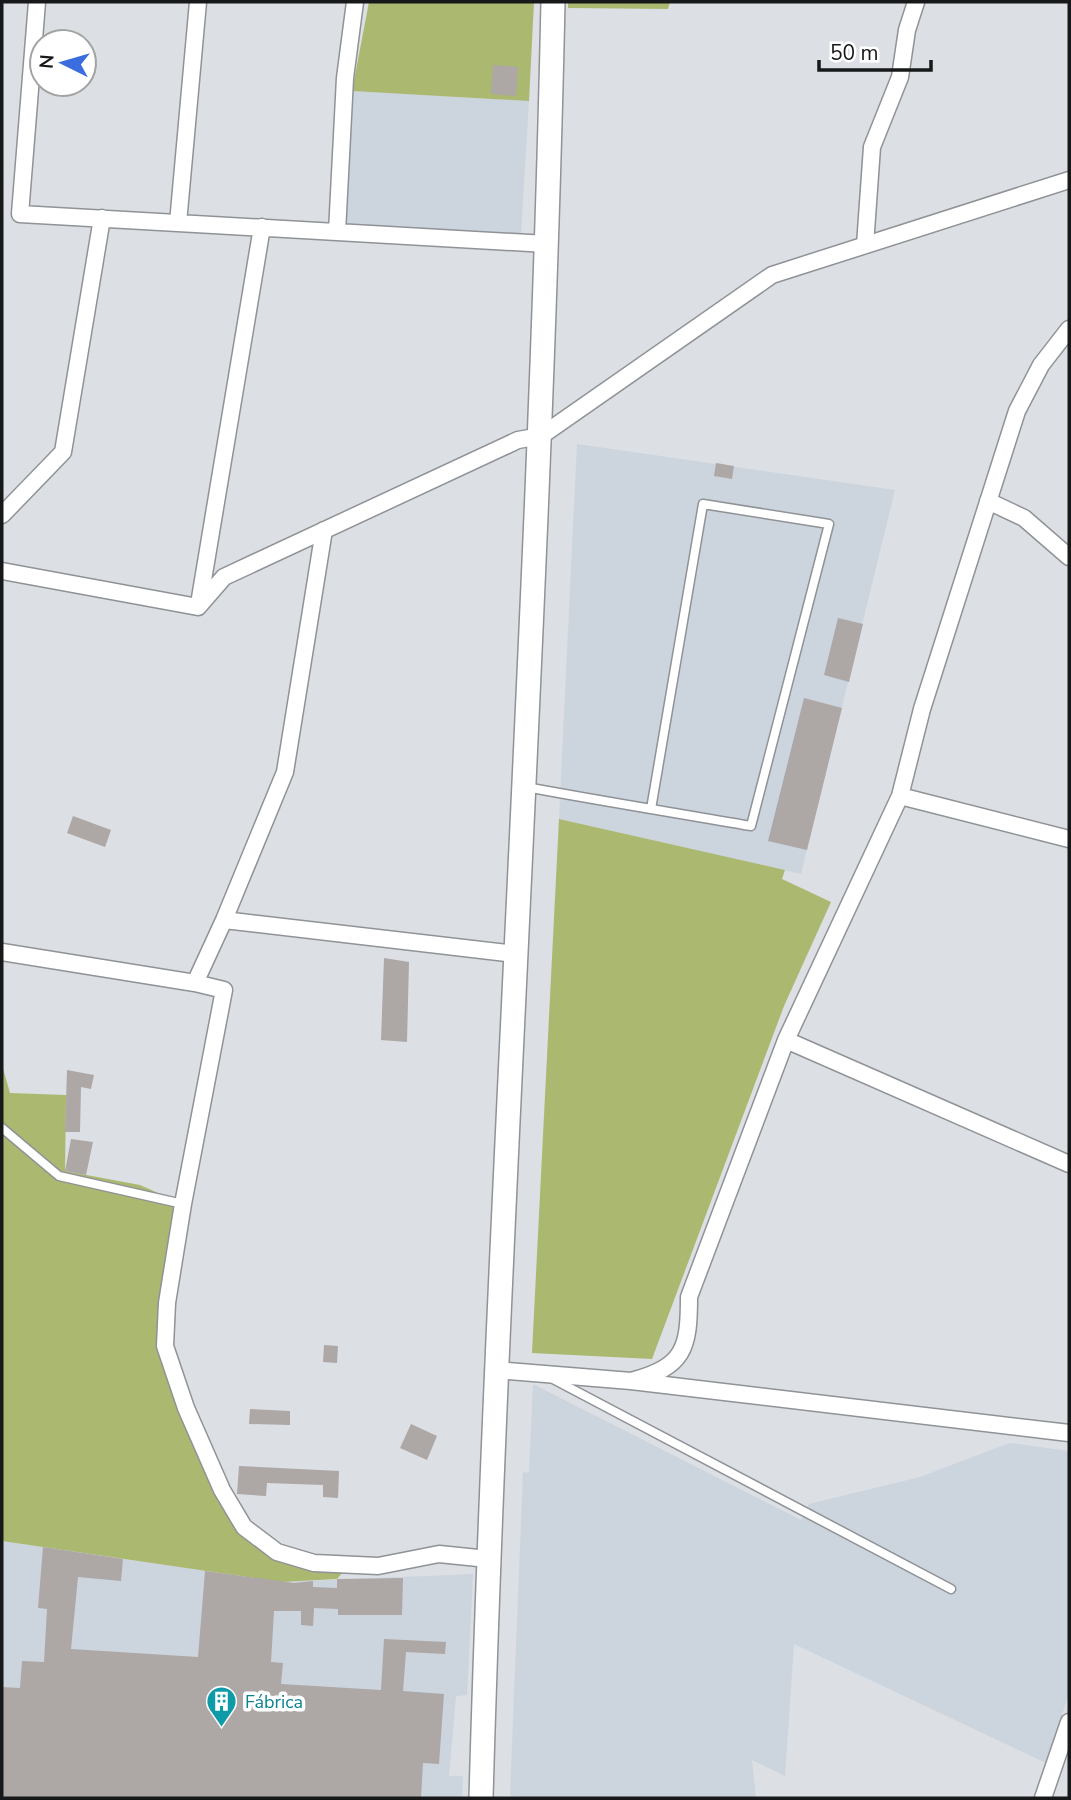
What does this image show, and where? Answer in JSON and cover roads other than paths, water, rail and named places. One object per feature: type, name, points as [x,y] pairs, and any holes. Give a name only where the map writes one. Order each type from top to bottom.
[{"type":"street","points":[[37,2],[20,214],[547,244]]},
{"type":"street","points":[[178,223],[198,2]]},
{"type":"street","points":[[337,232],[345,78],[355,2]]},
{"type":"street","points":[[481,1798],[495,1370],[541,436],[553,2]]},
{"type":"street","points":[[865,245],[873,147],[900,76],[907,30],[916,2]]},
{"type":"street","points":[[198,607],[224,577],[518,440],[541,436],[772,275],[1069,180]]},
{"type":"street","points":[[2,515],[63,452],[102,218]]},
{"type":"street","points":[[198,607],[262,227]]},
{"type":"street","points":[[631,1381],[658,1374],[679,1357],[689,1331],[689,1297],[786,1040],[900,796],[922,709],[1017,411],[1041,365],[1069,329]]},
{"type":"street","points":[[988,501],[1024,518],[1069,557]]},
{"type":"street","points":[[195,983],[285,772],[324,530]]},
{"type":"street","points":[[2,571],[198,607]]},
{"type":"street","points":[[900,796],[1069,839]]},
{"type":"street","points":[[224,920],[515,954]]},
{"type":"street","points":[[2,952],[224,990],[183,1204],[167,1303],[165,1346],[186,1408],[222,1490],[244,1527],[277,1552],[314,1563],[378,1566],[439,1554],[488,1559]]},
{"type":"street","points":[[786,1040],[1069,1164]]},
{"type":"street","points":[[495,1370],[631,1381],[1069,1433]]},
{"type":"street","points":[[1043,1798],[1069,1722]]},
{"type":"lane","points":[[523,787],[651,809],[751,826],[829,524],[703,504],[651,809]]},
{"type":"lane","points":[[2,1128],[59,1175],[183,1204]]},
{"type":"lane","points":[[544,1375],[951,1588]]},
{"type":"place","name":"Fábrica","points":[[222,1729]]}]
